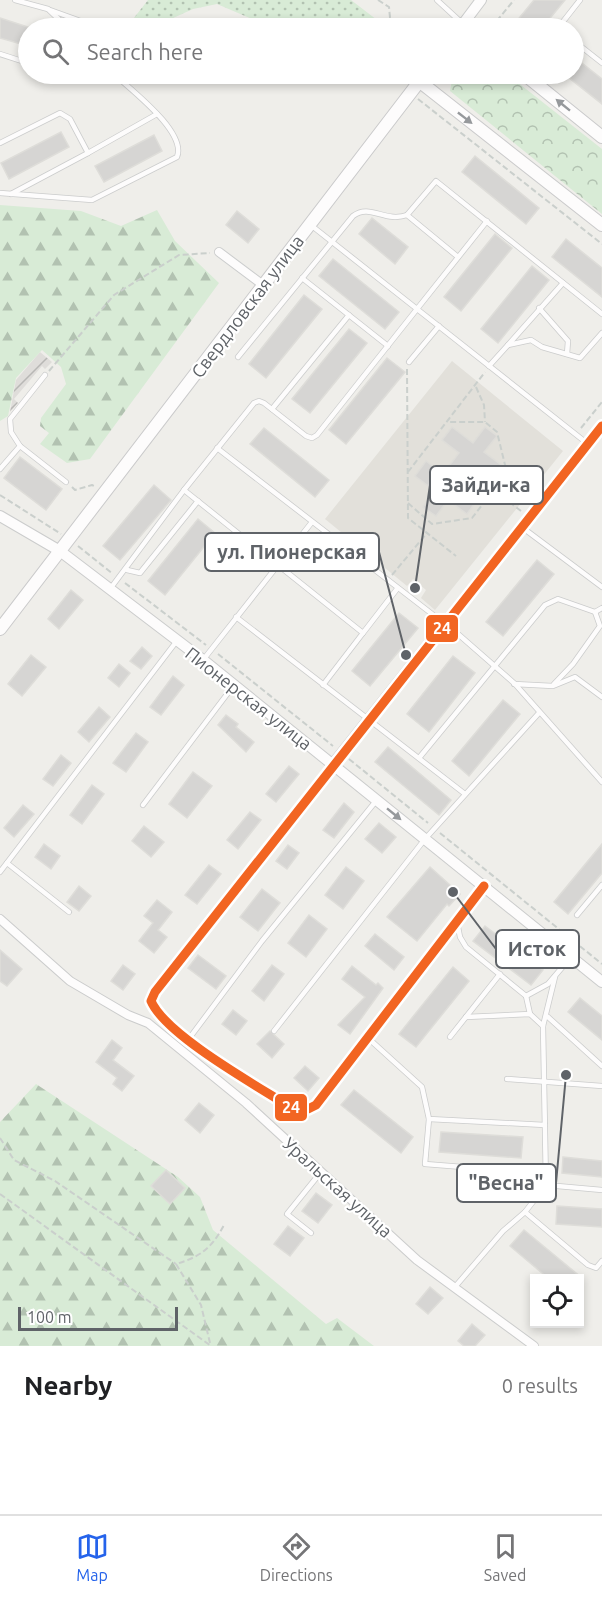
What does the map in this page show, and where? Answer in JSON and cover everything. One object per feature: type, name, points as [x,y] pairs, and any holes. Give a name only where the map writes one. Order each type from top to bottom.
[{"type":"main road","name":"Свердловская улица","points":[[0,628],[417,84]]},
{"type":"main road","points":[[431,84],[602,225]]},
{"type":"main road","points":[[536,84],[602,137]]},
{"type":"street","points":[[470,18],[481,0]]},
{"type":"street","points":[[219,252],[263,285]]},
{"type":"street","points":[[484,886],[316,1105],[308,1109],[295,1110],[188,1040],[156,1012],[152,1001],[155,992],[602,426]]},
{"type":"street","name":"Пионерская улица","points":[[0,516],[60,551],[176,642],[203,660],[334,763],[602,982]]},
{"type":"street","name":"Уральская улица","points":[[0,919],[70,981],[128,1016],[148,1023],[246,1103],[417,1260],[534,1346]]},
{"type":"street","points":[[148,1023],[156,1012]]},
{"type":"lane","points":[[15,0],[73,18]]},
{"type":"lane","points":[[437,0],[455,18]]},
{"type":"lane","points":[[566,18],[580,0]]},
{"type":"lane","points":[[48,9],[57,18]]},
{"type":"lane","points":[[584,49],[602,63]]},
{"type":"lane","points":[[0,54],[18,60]]},
{"type":"lane","points":[[0,193],[92,201],[174,160],[178,153],[178,141],[157,114],[125,84]]},
{"type":"lane","points":[[0,143],[60,113],[70,119],[88,153]]},
{"type":"lane","points":[[10,194],[157,114]]},
{"type":"lane","points":[[238,357],[332,241],[360,211],[367,210],[389,219],[407,215],[436,181],[602,314]]},
{"type":"lane","points":[[20,195],[21,189]]},
{"type":"lane","points":[[407,215],[458,258]]},
{"type":"lane","points":[[109,590],[127,570],[184,490],[254,403],[259,401],[312,438],[487,221]]},
{"type":"lane","points":[[309,224],[588,444]]},
{"type":"lane","points":[[302,278],[388,346]]},
{"type":"lane","points":[[489,366],[563,283]]},
{"type":"lane","points":[[539,308],[568,341],[567,354]]},
{"type":"lane","points":[[272,409],[349,315]]},
{"type":"lane","points":[[408,364],[439,326]]},
{"type":"lane","points":[[508,345],[531,340],[580,358],[602,333]]},
{"type":"lane","points":[[45,375],[10,419],[11,432],[20,446],[66,482]]},
{"type":"lane","points":[[0,469],[20,446]]},
{"type":"lane","points":[[217,448],[495,666],[602,782]]},
{"type":"lane","points":[[184,490],[363,633]]},
{"type":"lane","points":[[127,570],[140,573],[198,501]]},
{"type":"lane","points":[[203,660],[312,522]]},
{"type":"lane","points":[[523,528],[602,587]]},
{"type":"lane","points":[[323,685],[397,589]]},
{"type":"lane","points":[[419,758],[545,605],[558,599],[595,612],[602,608]]},
{"type":"lane","points":[[553,686],[573,664],[600,626],[595,612]]},
{"type":"lane","points":[[236,617],[465,794]]},
{"type":"lane","points":[[0,872],[176,642]]},
{"type":"lane","points":[[514,684],[553,686],[575,677],[602,698]]},
{"type":"lane","points":[[143,805],[234,684]]},
{"type":"lane","points":[[274,1031],[425,839],[539,713]]},
{"type":"lane","points":[[188,1040],[262,941],[377,800]]},
{"type":"lane","points":[[7,863],[69,912]]},
{"type":"lane","points":[[577,915],[602,885]]},
{"type":"lane","points":[[596,892],[602,897]]},
{"type":"lane","points":[[457,921],[460,937],[466,947],[526,996],[530,1014],[543,1026]]},
{"type":"lane","points":[[526,996],[533,994],[555,978],[571,957]]},
{"type":"lane","points":[[450,1037],[500,974]]},
{"type":"lane","points":[[454,1288],[503,1231],[525,1212],[546,1185],[543,1026],[548,1017],[555,978]]},
{"type":"lane","points":[[466,1017],[530,1014]]},
{"type":"lane","points":[[548,1017],[602,1066]]},
{"type":"lane","points":[[368,1038],[422,1087],[429,1119],[425,1164],[527,1172],[546,1185],[602,1190]]},
{"type":"lane","points":[[507,1079],[602,1086]]},
{"type":"lane","points":[[429,1119],[545,1125]]},
{"type":"lane","points":[[311,1233],[287,1214],[321,1172]]},
{"type":"lane","points":[[525,1212],[588,1265],[596,1268],[602,1261]]},
{"type":"path","points":[[378,0],[388,6],[390,18]]},
{"type":"path","points":[[499,18],[514,0]]},
{"type":"path","points":[[418,98],[602,244]]},
{"type":"path","points":[[45,375],[114,295],[179,255],[219,252]]},
{"type":"path","points":[[408,364],[408,518],[456,556]]},
{"type":"path","points":[[408,472],[476,386],[489,366]]},
{"type":"path","points":[[476,386],[484,405],[485,422]]},
{"type":"path","points":[[581,428],[602,402]]},
{"type":"path","points":[[408,503],[432,524],[472,518],[507,473],[497,432],[485,422],[448,422]]},
{"type":"path","points":[[66,482],[75,490],[92,485],[104,493]]},
{"type":"path","points":[[494,490],[528,517]]},
{"type":"path","points":[[0,495],[69,539],[211,649],[602,964]]},
{"type":"path","points":[[387,581],[427,533]]},
{"type":"path","points":[[0,1138],[14,1160],[55,1181],[176,1264],[201,1305],[211,1346]]},
{"type":"path","points":[[0,1194],[211,1346]]},
{"type":"path","points":[[176,1264],[198,1258],[215,1243],[224,1225]]},
{"type":"shaded area","points":[[40,352],[52,362],[45,369],[42,366],[14,399],[18,403],[10,412],[16,380]]},
{"type":"shaded area","points":[[452,361],[563,451],[435,610],[421,598],[426,590],[413,579],[407,586],[325,519]]},
{"type":"green space","points":[[148,0],[351,0],[374,18],[250,18],[217,4],[193,9],[173,18],[134,18]]},
{"type":"green space","points":[[451,84],[520,84],[602,149],[602,214],[450,91]]},
{"type":"green space","points":[[0,205],[81,211],[121,226],[157,210],[175,241],[219,283],[90,459],[67,463],[40,444],[49,433],[40,426],[41,418],[66,384],[61,367],[42,350],[16,378],[8,416],[0,421]]},
{"type":"green space","points":[[36,1084],[178,1177],[200,1197],[213,1230],[326,1324],[337,1318],[374,1346],[0,1346],[0,1122]]},
{"type":"building","points":[[534,0],[565,0],[550,18],[519,18]]},
{"type":"building","points":[[0,18],[18,24],[18,43],[0,38]]},
{"type":"building","points":[[584,65],[602,79],[602,104],[577,84],[584,84]]},
{"type":"building","points":[[61,132],[69,147],[9,179],[1,163]]},
{"type":"building","points":[[154,135],[162,151],[104,182],[95,166]]},
{"type":"building","points":[[475,156],[539,208],[526,224],[462,172]]},
{"type":"building","points":[[237,211],[259,229],[248,243],[226,225]]},
{"type":"building","points":[[372,218],[408,247],[395,264],[359,234]]},
{"type":"building","points":[[495,234],[512,248],[461,311],[444,297]]},
{"type":"building","points":[[566,239],[602,268],[602,297],[552,257]]},
{"type":"building","points":[[333,259],[399,312],[385,329],[319,276]]},
{"type":"building","points":[[532,266],[549,280],[498,343],[481,329]]},
{"type":"building","points":[[304,295],[322,309],[266,378],[249,364]]},
{"type":"building","points":[[349,329],[367,343],[310,413],[292,399]]},
{"type":"building","points":[[387,358],[405,372],[346,444],[329,430]]},
{"type":"building","points":[[452,427],[473,443],[485,427],[497,436],[484,452],[504,467],[493,481],[474,466],[459,486],[477,500],[467,514],[448,500],[436,516],[423,507],[435,491],[415,476],[426,461],[443,474],[459,453],[442,440]]},
{"type":"building","points":[[264,428],[329,480],[315,497],[250,444]]},
{"type":"building","points":[[20,457],[62,489],[46,510],[4,478]]},
{"type":"building","points":[[154,485],[171,500],[120,560],[103,546]]},
{"type":"building","points":[[198,519],[215,533],[165,595],[148,581]]},
{"type":"building","points":[[537,560],[554,574],[503,636],[486,622]]},
{"type":"building","points":[[71,590],[83,600],[59,629],[48,619]]},
{"type":"building","points":[[399,613],[418,628],[370,686],[352,671]]},
{"type":"building","points":[[142,647],[152,656],[141,669],[130,661]]},
{"type":"building","points":[[31,655],[46,667],[22,696],[8,684]]},
{"type":"building","points":[[453,656],[475,673],[429,732],[407,714]]},
{"type":"building","points":[[119,664],[130,673],[119,687],[108,678]]},
{"type":"building","points":[[173,676],[184,685],[161,715],[150,707]]},
{"type":"building","points":[[503,700],[520,714],[469,776],[452,761]]},
{"type":"building","points":[[99,707],[110,717],[89,742],[78,732]]},
{"type":"building","points":[[226,715],[238,724],[236,727],[254,742],[246,752],[218,725]]},
{"type":"building","points":[[136,733],[148,742],[126,772],[113,763]]},
{"type":"building","points":[[388,747],[451,800],[439,815],[375,762]]},
{"type":"building","points":[[61,755],[71,763],[53,786],[43,779]]},
{"type":"building","points":[[289,766],[299,774],[276,802],[266,794]]},
{"type":"building","points":[[193,772],[212,786],[187,818],[169,804]]},
{"type":"building","points":[[92,785],[104,794],[82,824],[70,815]]},
{"type":"building","points":[[344,803],[354,812],[334,838],[323,830]]},
{"type":"building","points":[[23,805],[34,814],[14,837],[4,828]]},
{"type":"building","points":[[250,812],[261,820],[238,849],[227,840]]},
{"type":"building","points":[[379,823],[396,837],[382,853],[365,839]]},
{"type":"building","points":[[144,826],[164,842],[151,857],[132,841]]},
{"type":"building","points":[[44,844],[60,856],[51,869],[35,857]]},
{"type":"building","points":[[602,844],[602,873],[568,914],[554,902]]},
{"type":"building","points":[[288,845],[299,853],[287,869],[276,861]]},
{"type":"building","points":[[209,865],[221,874],[197,904],[185,895]]},
{"type":"building","points":[[346,867],[364,881],[343,909],[325,895]]},
{"type":"building","points":[[430,867],[460,894],[449,906],[447,904],[417,941],[387,917]]},
{"type":"building","points":[[79,886],[91,896],[79,911],[67,902]]},
{"type":"building","points":[[262,889],[280,903],[258,931],[240,917]]},
{"type":"building","points":[[157,900],[172,912],[158,930],[167,937],[154,953],[139,941],[153,923],[144,916]]},
{"type":"building","points":[[309,915],[327,929],[306,957],[288,943]]},
{"type":"building","points":[[485,926],[543,970],[531,985],[473,941]]},
{"type":"building","points":[[375,934],[404,957],[394,970],[365,946]]},
{"type":"building","points":[[0,950],[22,969],[7,986],[0,981]]},
{"type":"building","points":[[198,955],[226,976],[216,989],[188,968]]},
{"type":"building","points":[[123,965],[135,974],[123,990],[111,981]]},
{"type":"building","points":[[272,965],[284,974],[264,1001],[252,991]]},
{"type":"building","points":[[352,966],[383,988],[350,1034],[338,1025],[365,997],[342,979]]},
{"type":"building","points":[[453,967],[469,981],[416,1047],[399,1034]]},
{"type":"building","points":[[580,998],[602,1016],[602,1040],[568,1012]]},
{"type":"building","points":[[233,1010],[247,1021],[236,1035],[222,1024]]},
{"type":"building","points":[[270,1031],[284,1044],[272,1058],[257,1044]]},
{"type":"building","points":[[112,1040],[122,1048],[113,1060],[134,1076],[122,1091],[113,1084],[117,1078],[96,1062]]},
{"type":"building","points":[[305,1066],[319,1078],[308,1091],[294,1078]]},
{"type":"building","points":[[354,1090],[413,1137],[401,1153],[341,1105]]},
{"type":"building","points":[[199,1103],[214,1115],[200,1133],[185,1120]]},
{"type":"building","points":[[441,1132],[523,1137],[521,1158],[439,1152]]},
{"type":"building","points":[[563,1157],[602,1161],[602,1177],[562,1173]]},
{"type":"building","points":[[166,1170],[185,1188],[170,1204],[151,1186]]},
{"type":"building","points":[[316,1193],[332,1205],[318,1223],[302,1211]]},
{"type":"building","points":[[557,1206],[602,1209],[602,1227],[556,1224]]},
{"type":"building","points":[[288,1226],[304,1238],[290,1256],[274,1244]]},
{"type":"building","points":[[524,1230],[577,1274],[543,1274],[510,1246]]},
{"type":"building","points":[[430,1287],[443,1298],[428,1314],[416,1304]]},
{"type":"building","points":[[472,1324],[485,1335],[475,1346],[464,1346],[458,1341]]},
{"type":"transit line","name":"24","points":[[484,886],[316,1105],[308,1109],[295,1110],[194,1045],[160,1015],[151,1001],[155,992],[602,426]]},
{"type":"place","name":"Зайди-ка","points":[[415,588]]},
{"type":"place","name":"ул. Пионерская","points":[[406,655]]},
{"type":"place","name":"Исток","points":[[453,892]]},
{"type":"place","name":"\"Весна\"","points":[[566,1075]]}]
